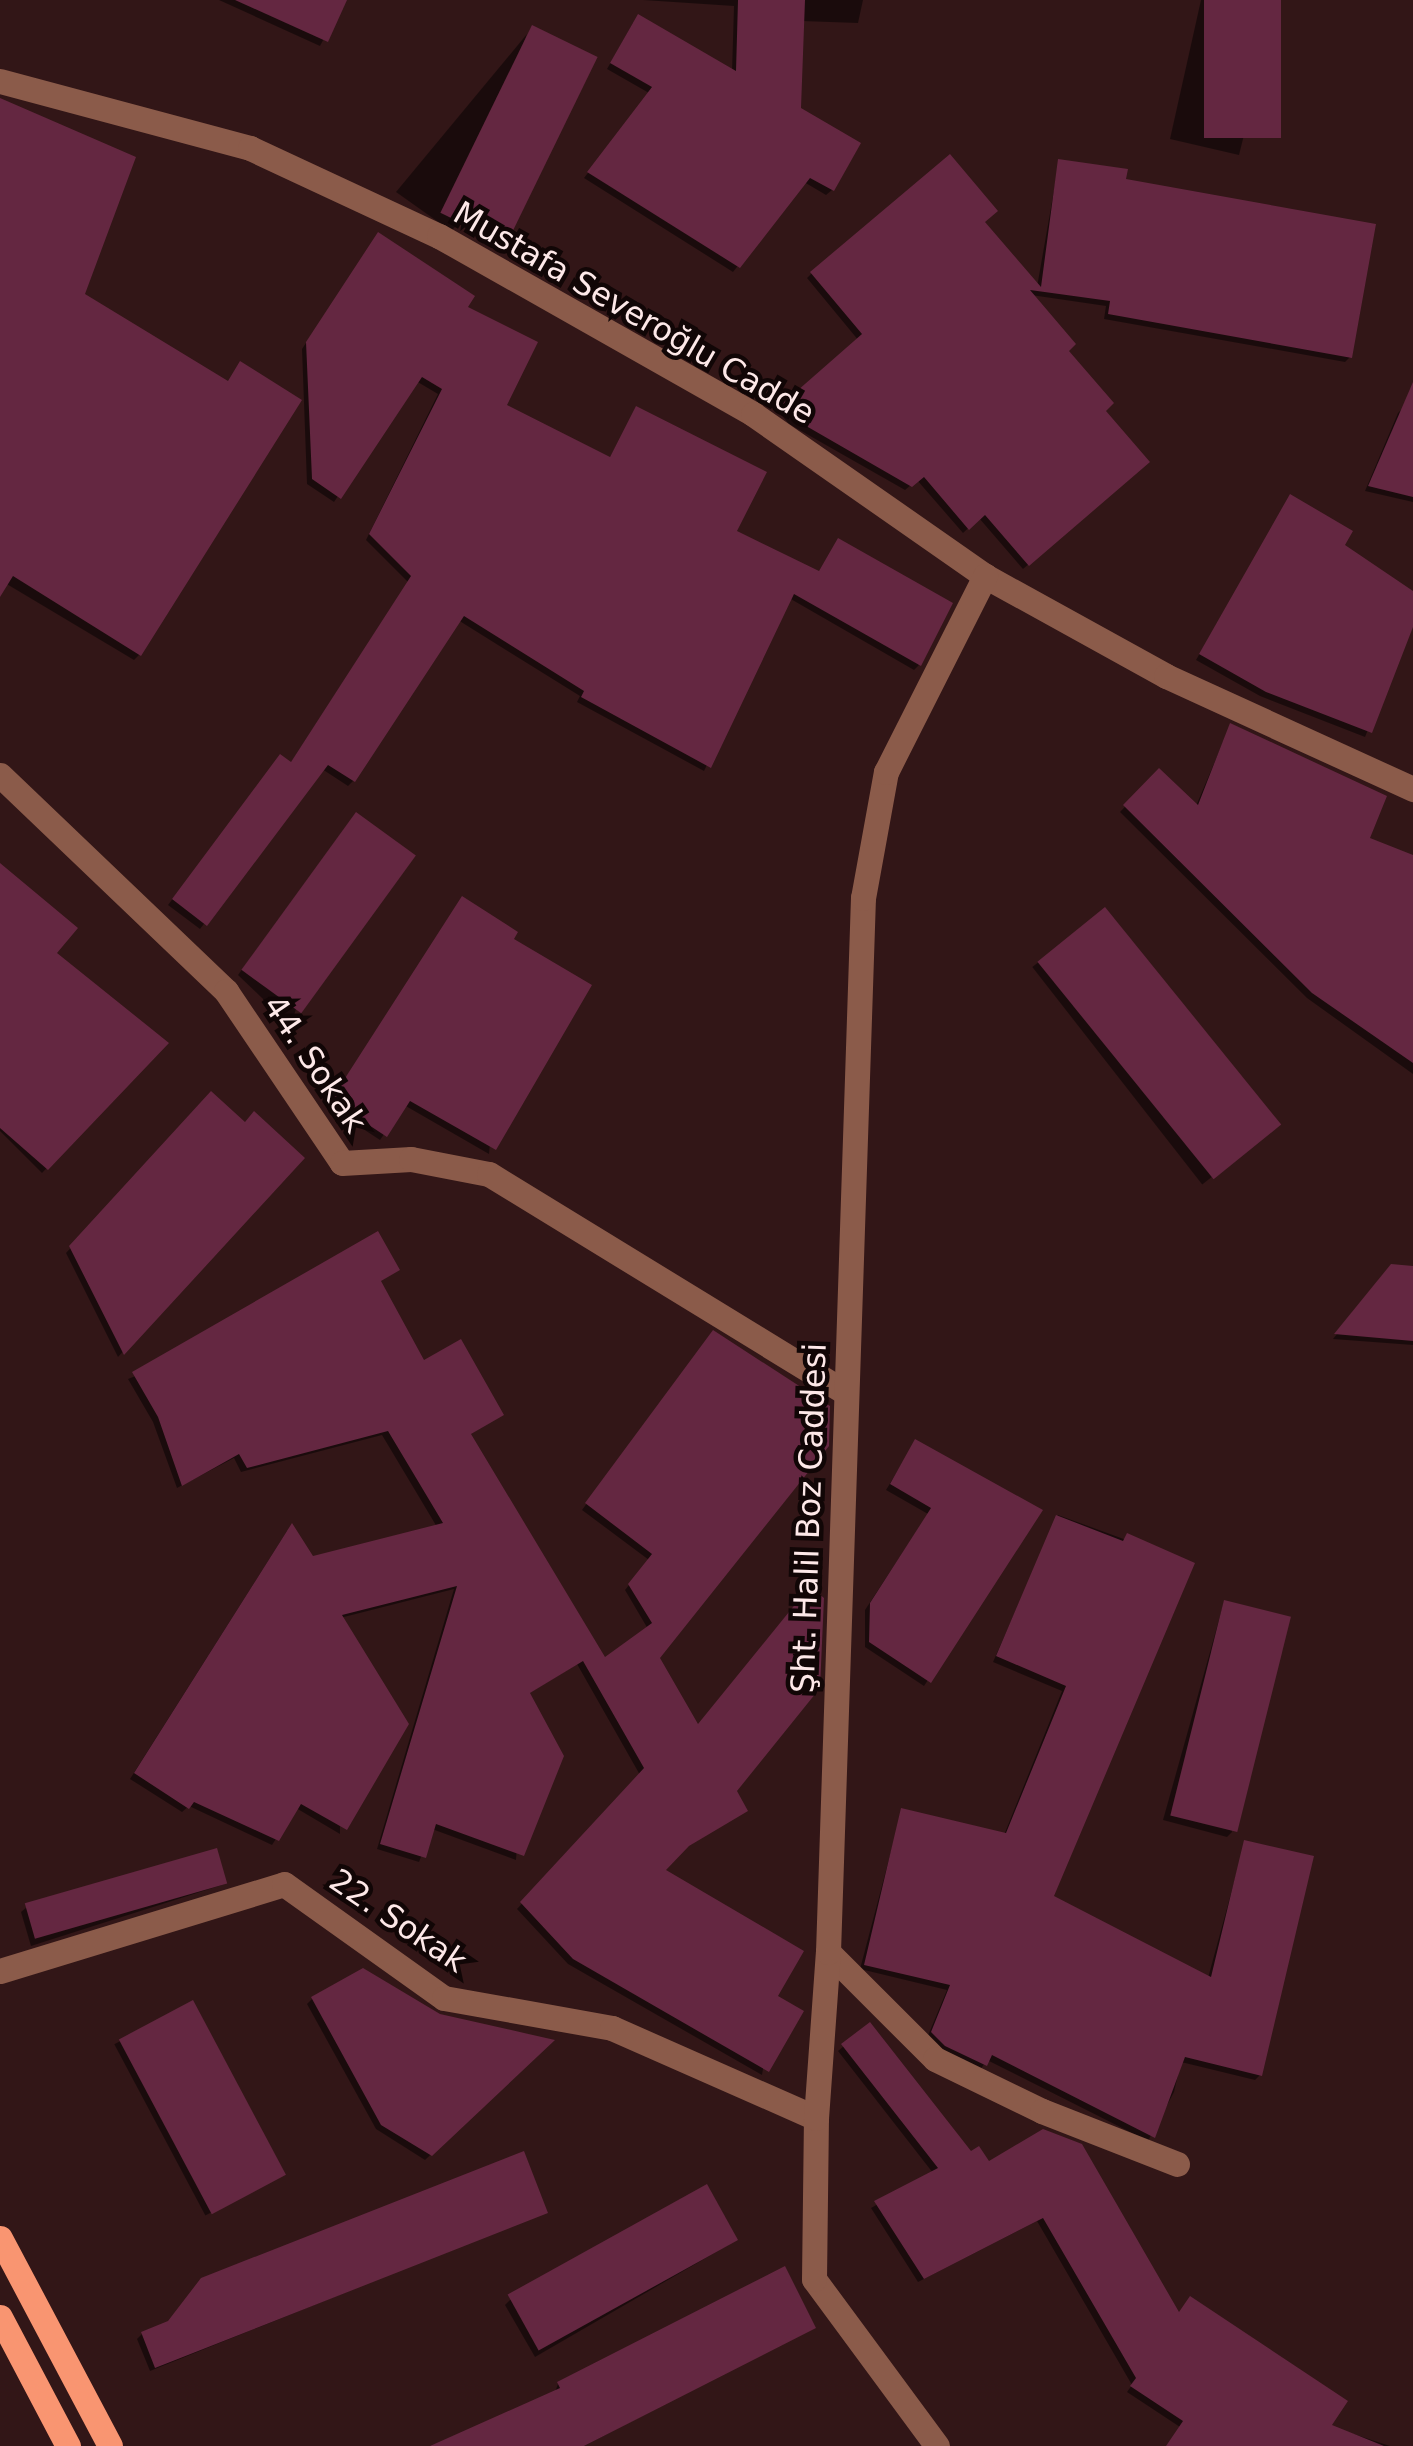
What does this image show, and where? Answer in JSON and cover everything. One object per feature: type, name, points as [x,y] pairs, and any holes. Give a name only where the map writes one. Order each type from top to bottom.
[{"type":"main road","points":[[0,2238],[110,2446]]},
{"type":"main road","points":[[0,2317],[68,2446]]},
{"type":"street","name":"Mustafa Severoğlu Cadde","points":[[0,82],[250,148],[439,236],[753,414],[985,576],[1166,676],[1413,789]]},
{"type":"street","name":"Şht. Halil Boz Caddesi","points":[[937,2446],[814,2279],[816,2118],[828,1952],[863,898],[886,772],[985,576]]},
{"type":"street","name":"44. Sokak","points":[[0,776],[226,990],[342,1163],[411,1159],[489,1174],[845,1392]]},
{"type":"street","name":"22. Sokak","points":[[0,1972],[284,1884],[444,1998],[612,2028],[816,2118]]},
{"type":"street","points":[[828,1952],[935,2059],[1042,2111],[1177,2164]]},
{"type":"building","points":[[235,0],[347,0],[328,42]]},
{"type":"building","points":[[738,0],[805,0],[801,108],[861,143],[834,191],[810,178],[740,268],[587,172],[652,87],[610,63],[638,14],[736,71]]},
{"type":"building","points":[[1204,0],[1281,0],[1281,138],[1204,138]]},
{"type":"building","points":[[532,25],[598,57],[506,245],[440,213]]},
{"type":"building","points":[[0,98],[136,157],[85,294],[228,381],[240,361],[302,400],[141,656],[13,576],[0,597]]},
{"type":"building","points":[[950,154],[998,211],[985,222],[1041,287],[1058,159],[1128,169],[1126,179],[1376,224],[1352,358],[1108,314],[1110,301],[1030,290],[1076,344],[1069,351],[1114,403],[1106,411],[1150,462],[1029,566],[985,515],[969,530],[924,477],[912,487],[794,419],[781,405],[862,334],[810,272]]},
{"type":"building","points":[[378,232],[475,296],[468,307],[538,342],[507,405],[610,457],[636,406],[767,472],[737,531],[819,571],[838,538],[953,603],[921,666],[794,594],[711,768],[581,697],[584,691],[464,616],[355,782],[328,765],[207,926],[172,899],[280,754],[291,762],[411,576],[369,534],[442,389],[422,377],[341,499],[312,479],[306,342]]},
{"type":"building","points":[[1413,382],[1413,497],[1368,486]]},
{"type":"building","points":[[1290,494],[1353,531],[1345,545],[1413,591],[1413,627],[1372,733],[1266,692],[1199,654]]},
{"type":"building","points":[[1230,723],[1387,796],[1370,838],[1413,855],[1413,1063],[1312,993],[1123,805],[1159,768],[1198,805]]},
{"type":"building","points":[[356,812],[416,855],[301,1013],[241,970]]},
{"type":"building","points":[[0,863],[78,928],[57,953],[169,1043],[48,1170],[0,1128]]},
{"type":"building","points":[[462,896],[518,932],[514,939],[592,985],[496,1150],[410,1101],[387,1137],[331,1100]]},
{"type":"building","points":[[1105,907],[1281,1125],[1214,1179],[1037,962]]},
{"type":"building","points":[[211,1091],[245,1122],[254,1111],[305,1158],[124,1355],[69,1246]]},
{"type":"building","points":[[378,1231],[400,1270],[381,1281],[424,1360],[461,1339],[504,1415],[471,1434],[605,1657],[652,1623],[628,1584],[652,1554],[585,1503],[713,1330],[830,1406],[829,1446],[660,1658],[698,1724],[810,1586],[824,1598],[820,1688],[737,1791],[748,1811],[689,1846],[666,1870],[804,1951],[778,1996],[804,2011],[769,2072],[573,1959],[520,1902],[644,1768],[583,1661],[530,1693],[564,1756],[524,1856],[436,1824],[426,1858],[380,1844],[457,1586],[342,1615],[409,1724],[347,1830],[301,1804],[279,1841],[194,1802],[189,1809],[134,1773],[292,1523],[313,1556],[443,1523],[388,1431],[247,1468],[239,1454],[182,1486],[158,1417],[132,1372]]},
{"type":"building","points":[[1391,1264],[1413,1266],[1413,1341],[1334,1334]]},
{"type":"building","points":[[915,1439],[1043,1510],[931,1683],[869,1642],[870,1603],[931,1508],[890,1484]]},
{"type":"building","points":[[1056,1515],[1123,1541],[1127,1533],[1195,1563],[1054,1896],[1211,1977],[1244,1840],[1314,1856],[1262,2076],[1185,2057],[1155,2138],[992,2055],[987,2066],[945,2046],[931,2032],[950,1985],[864,1965],[901,1808],[1006,1833],[1066,1686],[996,1656]]},
{"type":"building","points":[[1224,1600],[1291,1617],[1237,1832],[1170,1815]]},
{"type":"building","points":[[217,1848],[227,1884],[35,1939],[25,1903]]},
{"type":"building","points":[[363,1968],[440,2014],[555,2040],[432,2156],[381,2125],[311,1997]]},
{"type":"building","points":[[193,2000],[286,2175],[212,2214],[119,2039]]},
{"type":"building","points":[[870,2022],[971,2151],[979,2146],[989,2161],[1043,2129],[1082,2144],[1179,2312],[1190,2296],[1348,2401],[1332,2425],[1384,2446],[1166,2446],[1183,2421],[1130,2386],[1136,2378],[1043,2218],[924,2279],[874,2201],[938,2168],[841,2044]]},
{"type":"building","points":[[524,2151],[548,2213],[155,2368],[141,2332],[168,2321],[201,2278]]},
{"type":"building","points":[[707,2184],[738,2240],[539,2351],[508,2295]]},
{"type":"building","points":[[785,2266],[816,2328],[584,2446],[430,2446],[560,2388],[557,2382]]}]
